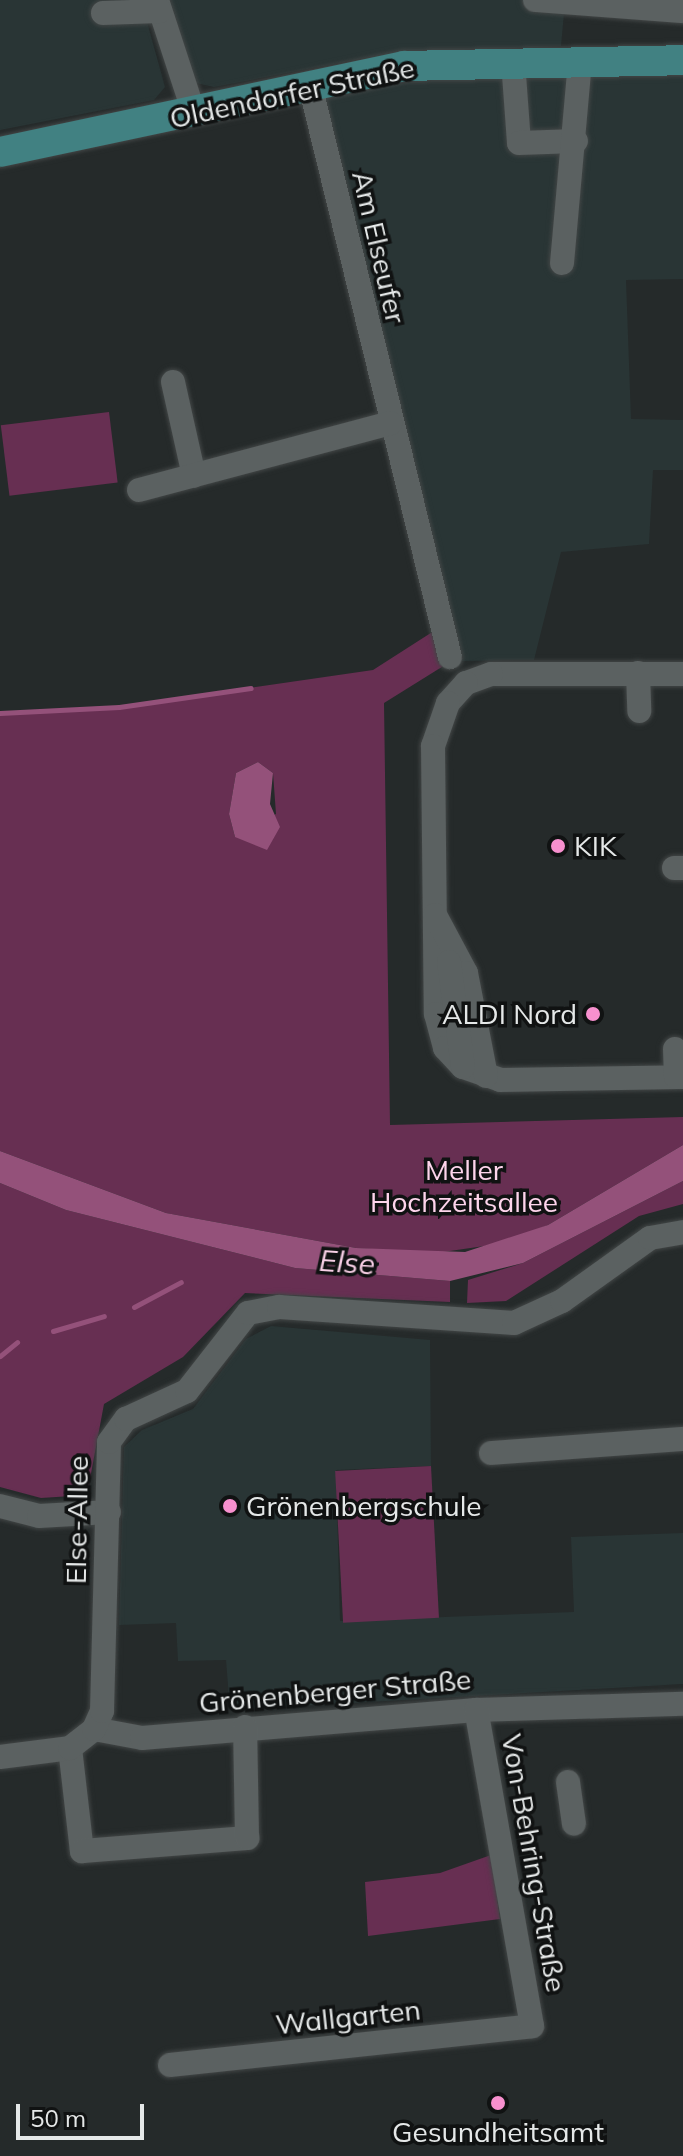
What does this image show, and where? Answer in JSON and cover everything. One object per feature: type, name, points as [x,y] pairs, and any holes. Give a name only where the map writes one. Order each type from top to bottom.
[{"type":"main road","name":"Oldendorfer Straße","points":[[0,152],[404,66],[513,61],[683,60]]},
{"type":"street","points":[[535,0],[683,11]]},
{"type":"street","points":[[103,13],[159,6],[194,113]]},
{"type":"street","points":[[513,61],[519,143],[576,141]]},
{"type":"street","points":[[562,263],[576,141],[580,61]]},
{"type":"street","name":"Am Elseufer","points":[[310,85],[390,423],[450,657]]},
{"type":"street","points":[[173,382],[194,476]]},
{"type":"street","points":[[139,490],[390,423]]},
{"type":"street","points":[[638,673],[639,711]]},
{"type":"street","points":[[675,1049],[680,1077],[474,1072],[439,923],[433,746],[448,703],[466,683],[491,674],[683,674]]},
{"type":"street","name":"Else-Allee","points":[[94,1729],[102,1711],[115,1428],[187,1391],[248,1313],[279,1307],[514,1323],[562,1301],[650,1238],[683,1232]]},
{"type":"street","points":[[491,1453],[683,1439]]},
{"type":"street","points":[[0,1506],[39,1516],[109,1512]]},
{"type":"street","name":"Grönenberger Straße","points":[[94,1729],[142,1738],[476,1710],[683,1704]]},
{"type":"street","name":"Von-Behring-Straße","points":[[476,1710],[532,2026]]},
{"type":"street","points":[[70,1748],[82,1851],[247,1838],[245,1727]]},
{"type":"street","points":[[0,1757],[70,1748],[94,1729]]},
{"type":"street","points":[[568,1782],[574,1824]]},
{"type":"street","name":"Wallgarten","points":[[170,2065],[532,2026]]},
{"type":"shaded area","points":[[0,0],[141,0],[165,87],[154,100],[0,130]]},
{"type":"shaded area","points":[[170,0],[683,0],[564,13],[561,46],[392,53],[214,87],[196,83]]},
{"type":"shaded area","points":[[683,68],[683,279],[626,280],[631,419],[683,420],[683,470],[653,470],[649,544],[561,552],[534,660],[460,661],[325,96],[443,77]]},
{"type":"shaded area","name":"Grönenbergschule","points":[[271,1326],[430,1340],[431,1466],[336,1470],[340,1621],[574,1612],[571,1537],[683,1533],[683,1684],[230,1710],[226,1660],[178,1661],[176,1623],[119,1625],[124,1447],[142,1430],[193,1409],[246,1339]]},
{"type":"green space","points":[[109,412],[118,482],[9,496],[1,425]]},
{"type":"green space","name":"Meller Hochzeitsallee","points":[[437,629],[445,665],[384,703],[390,1125],[683,1117],[683,1145],[548,1225],[505,1243],[436,1253],[356,1248],[166,1213],[0,1151],[0,713],[119,707],[373,670]],"holes":[[[258,762],[273,773],[276,814],[235,837],[229,814],[236,773]]]},
{"type":"green space","points":[[683,1181],[683,1204],[639,1216],[506,1301],[467,1303],[468,1280],[523,1263]]},
{"type":"green space","points":[[0,1183],[66,1210],[295,1268],[450,1281],[450,1302],[245,1293],[183,1357],[104,1404],[87,1495],[41,1498],[0,1487]]},
{"type":"green space","points":[[431,1466],[439,1618],[343,1623],[335,1471]]},
{"type":"green space","points":[[491,1855],[500,1919],[368,1936],[365,1882],[440,1873]]},
{"type":"water","points":[[258,762],[273,773],[270,804],[280,827],[267,850],[235,837],[229,814],[236,773]]},
{"type":"water","name":"Else","points":[[683,1145],[683,1181],[523,1263],[450,1281],[295,1268],[66,1210],[0,1183],[0,1151],[166,1213],[356,1248],[465,1252],[548,1225]]},
{"type":"waterway","points":[[0,713],[119,707],[251,688]]},
{"type":"waterway","points":[[134,1307],[181,1282]]},
{"type":"waterway","points":[[53,1331],[104,1316]]},
{"type":"waterway","points":[[0,1356],[17,1342]]},
{"type":"place","name":"KIK","points":[[558,846]]},
{"type":"place","name":"ALDI Nord","points":[[593,1014]]},
{"type":"place","name":"Grönenbergschule","points":[[230,1506]]},
{"type":"place","name":"Gesundheitsamt","points":[[498,2103]]}]
